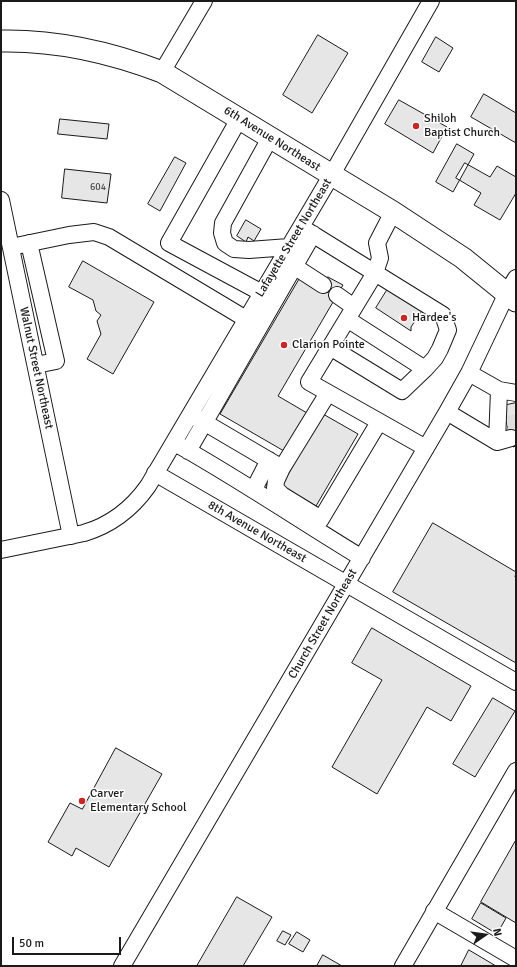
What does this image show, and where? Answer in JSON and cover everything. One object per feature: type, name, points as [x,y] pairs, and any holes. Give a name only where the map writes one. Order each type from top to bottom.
[{"type":"main road","name":"6th Avenue Northeast","points":[[1,41],[39,42],[88,49],[138,63],[162,72],[331,176],[393,212],[513,291]]},
{"type":"street","points":[[162,72],[204,1]]},
{"type":"street","name":"Lafayette Street Northeast","points":[[155,473],[262,293],[307,230],[331,176],[431,1]]},
{"type":"street","points":[[239,119],[169,243],[262,293]]},
{"type":"street","points":[[270,138],[223,223],[222,233],[225,243],[234,249],[289,257],[323,285]]},
{"type":"street","name":"Walnut Street Northeast","points":[[1,200],[3,223],[11,247],[71,536]]},
{"type":"street","points":[[393,212],[377,243],[380,258],[375,273],[309,382],[426,448]]},
{"type":"street","points":[[307,230],[443,315],[448,330],[435,358],[402,391],[330,347]]},
{"type":"street","points":[[11,247],[69,234],[94,232],[109,237],[246,319]]},
{"type":"street","points":[[29,243],[56,361],[36,365]]},
{"type":"street","points":[[188,451],[205,423],[289,257]]},
{"type":"street","name":"Church Street Northeast","points":[[122,966],[448,412],[513,291]]},
{"type":"street","points":[[337,295],[351,313],[425,369]]},
{"type":"street","points":[[469,372],[499,390],[516,393]]},
{"type":"street","points":[[448,412],[503,433],[499,390]]},
{"type":"street","points":[[254,489],[276,464],[328,393]]},
{"type":"street","points":[[190,414],[276,464]]},
{"type":"street","points":[[317,524],[379,422]]},
{"type":"street","points":[[173,442],[317,524]]},
{"type":"street","points":[[276,464],[275,488],[317,524],[362,558]]},
{"type":"street","points":[[1,550],[71,536],[96,529],[119,517],[139,498],[155,473]]},
{"type":"street","name":"8th Avenue Northeast","points":[[155,473],[516,682]]},
{"type":"street","points":[[403,966],[516,771]]},
{"type":"street","points":[[434,911],[516,959]]},
{"type":"building","points":[[318,35],[348,53],[312,113],[283,95]]},
{"type":"building","points":[[436,37],[453,48],[439,72],[422,62]]},
{"type":"building","points":[[484,94],[516,113],[516,143],[471,117]]},
{"type":"building","name":"Shiloh Baptist Church","points":[[399,100],[447,127],[433,153],[385,124]]},
{"type":"building","points":[[60,119],[109,124],[107,139],[58,134]]},
{"type":"building","points":[[457,144],[474,154],[453,192],[436,182]]},
{"type":"building","points":[[175,157],[186,163],[160,211],[148,204]]},
{"type":"building","points":[[465,163],[490,177],[497,166],[516,177],[516,193],[500,220],[474,205],[481,193],[456,178]]},
{"type":"building","points":[[65,169],[111,174],[107,203],[62,198]]},
{"type":"building","points":[[246,220],[261,229],[254,241],[248,237],[246,242],[237,236]]},
{"type":"building","points":[[83,261],[154,302],[113,374],[87,359],[101,334],[97,321],[101,315],[96,311],[93,300],[69,287]]},
{"type":"building","name":"Clarion Pointe","points":[[328,277],[343,285],[278,396],[307,413],[284,451],[220,414],[299,279],[319,291]]},
{"type":"building","name":"Hardee's","points":[[389,287],[423,309],[411,327],[411,331],[376,308]]},
{"type":"building","points":[[516,403],[516,446],[513,447],[502,406]]},
{"type":"building","points":[[323,414],[358,434],[316,506],[282,486]]},
{"type":"building","points":[[433,523],[516,572],[516,663],[393,592]]},
{"type":"building","points":[[372,628],[471,686],[451,721],[427,707],[377,794],[332,767],[382,680],[352,663]]},
{"type":"building","points":[[493,698],[515,711],[475,777],[453,764]]},
{"type":"building","points":[[116,748],[162,774],[109,867],[76,848],[72,856],[48,842],[70,803],[82,809]]},
{"type":"building","points":[[516,840],[516,923],[481,902]]},
{"type":"building","points":[[237,897],[272,917],[243,966],[197,966]]},
{"type":"building","points":[[481,903],[506,918],[497,934],[472,919]]},
{"type":"building","points":[[283,931],[291,935],[285,945],[277,941]]},
{"type":"building","points":[[297,932],[310,940],[303,952],[289,944]]},
{"type":"building","points":[[469,950],[496,966],[461,966]]},
{"type":"building","points":[[323,955],[342,966],[317,966]]},
{"type":"tunnel","points":[[507,424],[516,422]]},
{"type":"place","name":"Shiloh Baptist Church","points":[[416,126]]},
{"type":"place","name":"Hardee's","points":[[404,318]]},
{"type":"place","name":"Clarion Pointe","points":[[284,345]]},
{"type":"place","name":"Carver Elementary School","points":[[82,801]]}]
